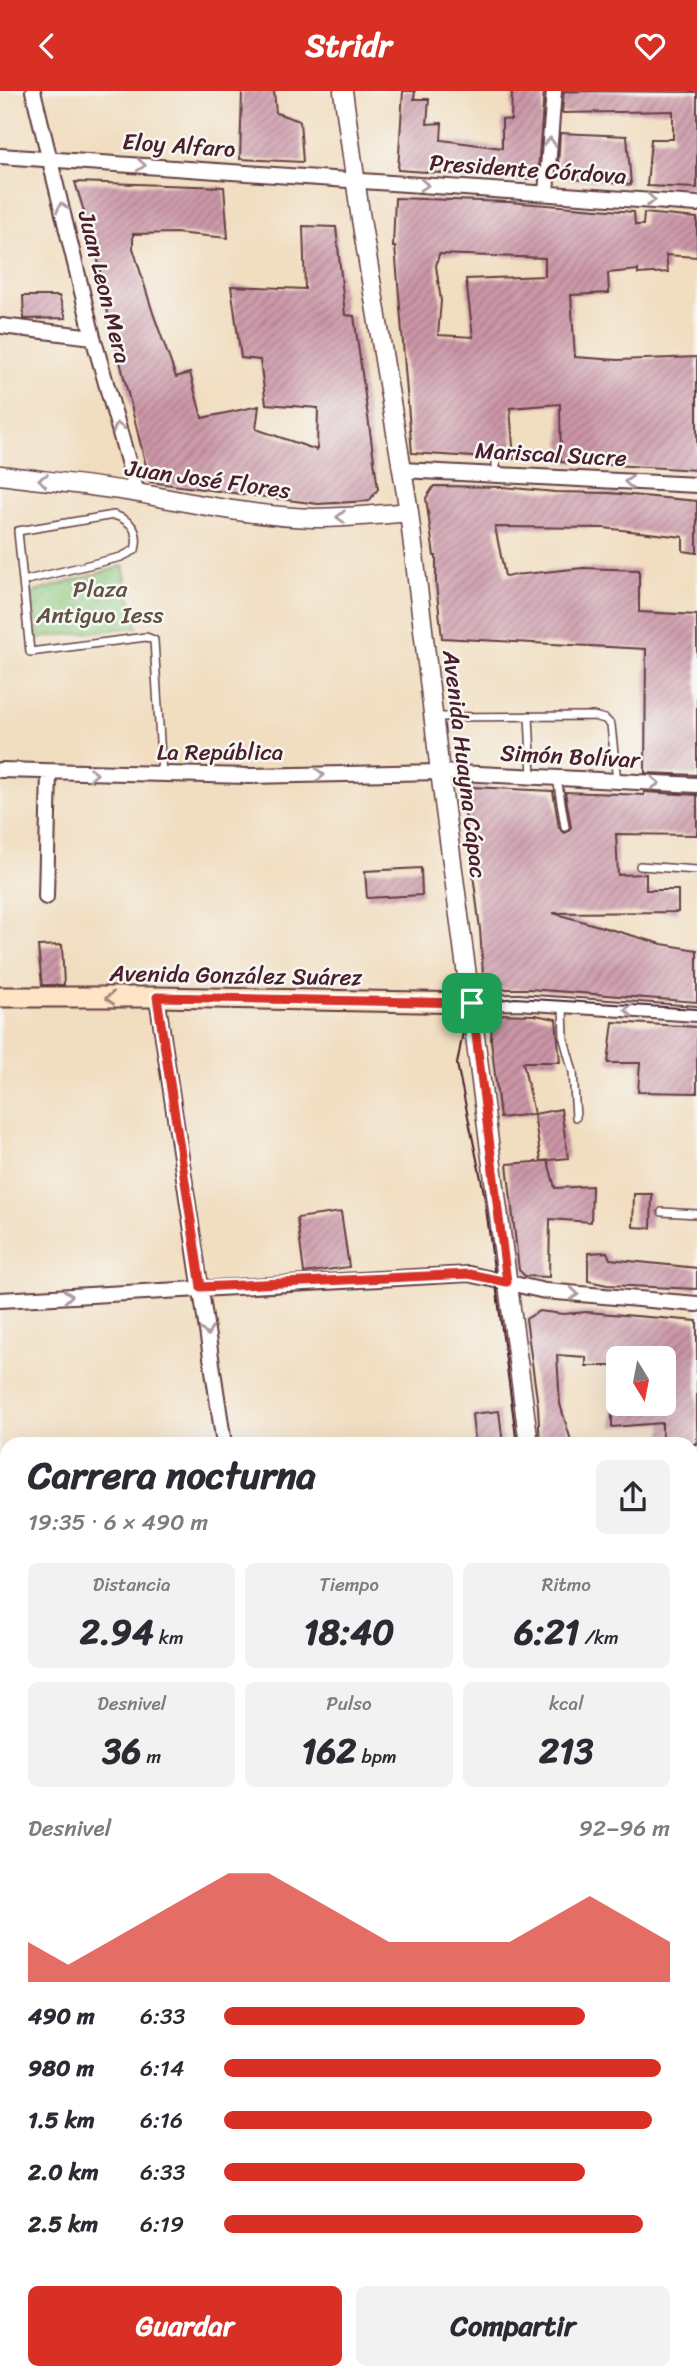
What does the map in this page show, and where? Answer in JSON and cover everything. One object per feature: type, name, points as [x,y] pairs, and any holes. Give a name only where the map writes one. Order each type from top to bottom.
[{"type":"main road","name":"Avenida González Suárez","points":[[0,997],[472,1003]]},
{"type":"street","name":"Juan Leon Mera","points":[[33,91],[93,337],[136,493]]},
{"type":"street","name":"Avenida Huayna Cápac","points":[[343,91],[409,512],[440,772],[528,1437]]},
{"type":"street","points":[[546,193],[554,91]]},
{"type":"street","name":"Eloy Alfaro","points":[[0,156],[356,180]]},
{"type":"street","name":"Presidente Córdova","points":[[356,180],[697,204]]},
{"type":"street","points":[[2,326],[93,337]]},
{"type":"street","name":"Mariscal Sucre","points":[[402,470],[496,467],[697,485]]},
{"type":"street","name":"Juan José Flores","points":[[0,475],[136,493],[206,507],[262,514],[326,517],[409,512]]},
{"type":"street","name":"La República","points":[[0,770],[248,776],[440,772]]},
{"type":"street","points":[[46,897],[49,772]]},
{"type":"street","name":"Simón Bolívar","points":[[440,772],[697,785]]},
{"type":"street","points":[[157,997],[223,1437]]},
{"type":"street","points":[[472,1003],[518,1003],[697,1014]]},
{"type":"street","points":[[0,1300],[469,1274],[545,1291],[697,1304]]},
{"type":"lane","points":[[23,581],[121,558],[135,550],[138,540],[136,530],[126,519],[114,515],[18,531],[30,652],[146,638],[154,640],[162,775]]},
{"type":"lane","points":[[529,716],[532,776]]},
{"type":"lane","points":[[434,717],[593,716],[605,719],[611,726],[617,781]]},
{"type":"lane","points":[[557,778],[565,827]]},
{"type":"lane","points":[[640,866],[697,870]]},
{"type":"lane","points":[[563,1006],[564,1039],[573,1072],[576,1117]]},
{"type":"lane","points":[[662,1212],[697,1214]]},
{"type":"green space","name":"Plaza Antiguo Iess","points":[[123,566],[137,627],[38,638],[31,593]]},
{"type":"building","points":[[242,91],[274,91],[276,113],[300,121],[303,162],[240,159]]},
{"type":"building","points":[[403,91],[415,91],[414,99],[429,99],[427,124],[442,123],[441,140],[502,148],[502,119],[511,120],[512,91],[544,91],[538,171],[530,179],[398,170]]},
{"type":"building","points":[[564,91],[697,92],[697,188],[647,186],[651,139],[673,139],[673,111],[562,113]]},
{"type":"building","points":[[560,133],[627,136],[631,185],[564,178],[558,166]]},
{"type":"building","points":[[75,182],[224,187],[228,238],[175,233],[133,234],[133,248],[153,313],[176,377],[190,373],[202,418],[259,406],[256,429],[317,450],[318,408],[266,404],[260,360],[241,358],[231,286],[305,289],[303,226],[336,227],[345,315],[354,316],[378,489],[369,501],[318,504],[150,482],[104,297],[97,254]]},
{"type":"building","points":[[395,198],[509,202],[634,212],[635,225],[643,225],[644,213],[697,218],[697,257],[666,255],[668,272],[638,274],[638,270],[608,273],[609,293],[571,295],[575,357],[618,360],[697,357],[697,470],[561,462],[560,404],[510,408],[514,459],[502,458],[497,454],[490,458],[412,453],[393,247]],"holes":[[[439,254],[545,258],[545,276],[466,279],[473,337],[438,335],[441,301],[436,266]]]},
{"type":"building","points":[[23,296],[59,296],[66,318],[24,319]]},
{"type":"building","points":[[434,486],[609,493],[697,501],[697,553],[683,551],[683,537],[604,528],[495,527],[505,576],[583,568],[639,570],[639,612],[697,615],[697,775],[645,773],[646,649],[442,638],[436,556],[426,498]]},
{"type":"building","points":[[471,787],[553,791],[559,828],[565,833],[571,827],[565,792],[697,795],[697,835],[616,834],[618,875],[646,874],[646,890],[678,890],[678,912],[553,913],[662,944],[697,950],[697,1002],[529,989],[484,989],[480,929],[463,796]]},
{"type":"building","points":[[421,868],[422,895],[367,898],[365,871]]},
{"type":"building","points":[[62,945],[64,985],[42,985],[38,946]]},
{"type":"building","points":[[492,1014],[535,1015],[556,1019],[560,1062],[523,1062],[534,1114],[500,1118],[491,1040]]},
{"type":"building","points":[[613,1022],[697,1027],[697,1093],[638,1092],[640,1063],[608,1063]]},
{"type":"building","points":[[561,1109],[568,1158],[541,1161],[534,1114]]},
{"type":"building","points":[[548,1161],[555,1188],[592,1186],[591,1222],[550,1219],[549,1277],[525,1276],[519,1270],[507,1164]]},
{"type":"building","points":[[634,1194],[652,1194],[651,1228],[633,1227]]},
{"type":"building","points":[[341,1212],[349,1267],[304,1273],[297,1218]]},
{"type":"building","points":[[607,1252],[610,1259],[697,1268],[697,1289],[607,1285],[588,1281],[588,1253]]},
{"type":"building","points":[[539,1311],[697,1321],[697,1437],[662,1437],[662,1423],[612,1427],[612,1416],[676,1416],[676,1346],[606,1346],[606,1366],[586,1366],[586,1357],[557,1355],[560,1404],[570,1437],[540,1437],[526,1319]]},
{"type":"building","points":[[499,1411],[502,1437],[474,1437],[472,1414]]},
{"type":"tram line","points":[[516,1437],[484,1193],[457,1064],[464,1027],[474,1014],[491,1001],[515,998],[697,1009]]},
{"type":"route","points":[[157,997],[472,1003],[507,1282],[469,1274],[201,1287],[157,997]]}]
